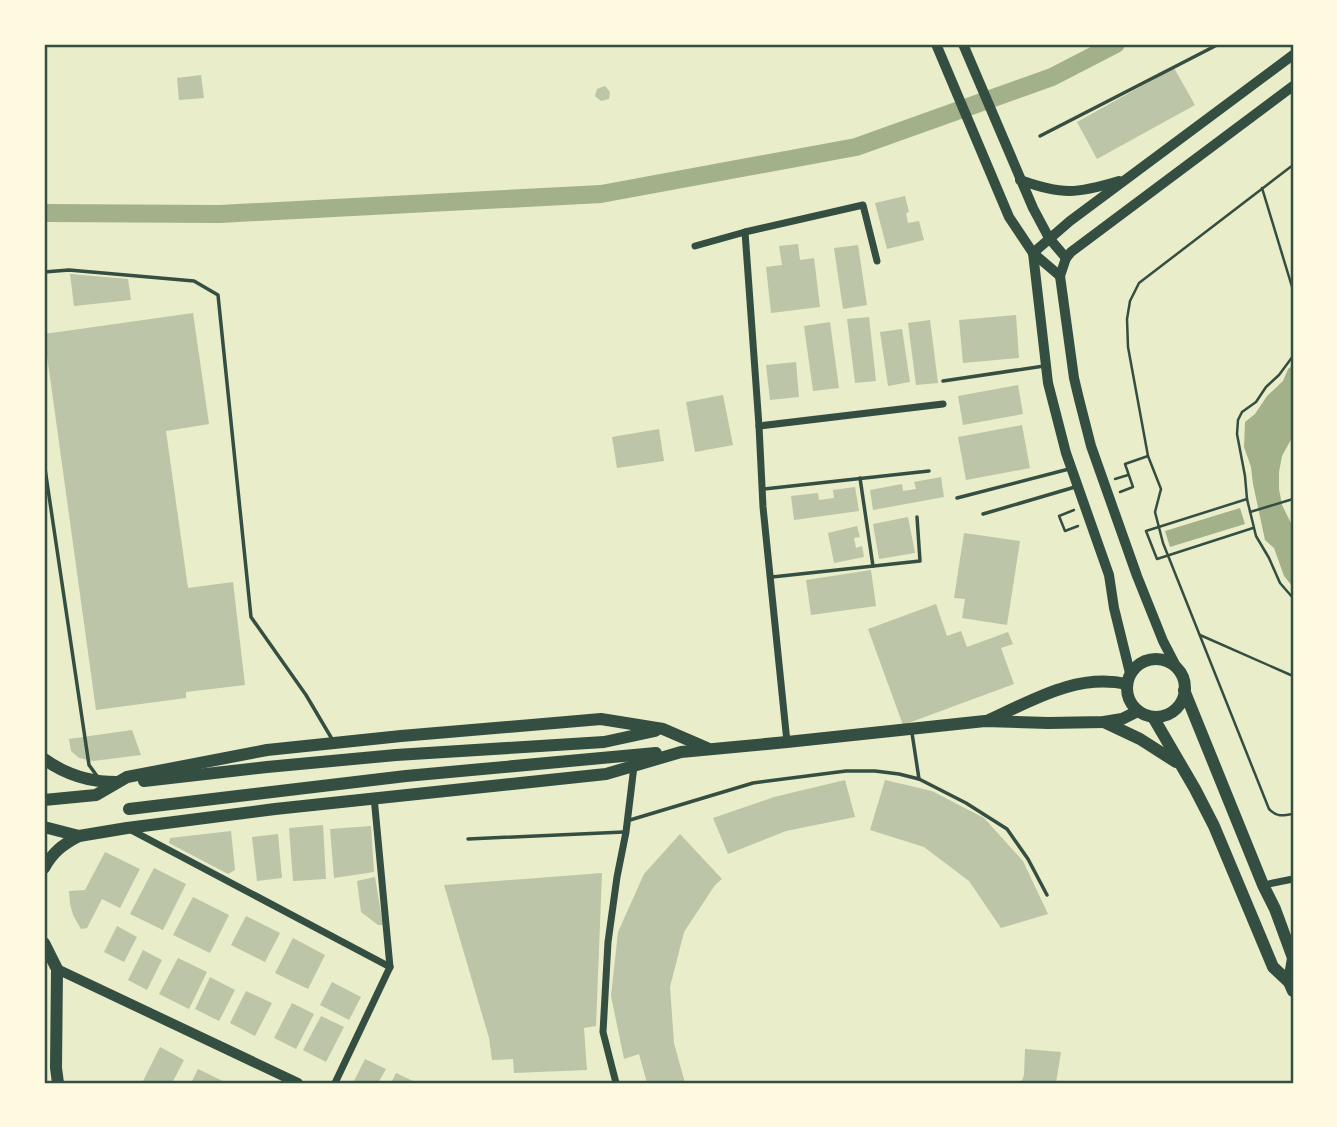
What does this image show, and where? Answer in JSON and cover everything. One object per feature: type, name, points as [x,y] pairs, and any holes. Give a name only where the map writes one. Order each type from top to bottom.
[{"type":"highway","points":[[1185,690],[1177,707],[1169,713],[1153,717],[1138,711],[1128,695],[1129,679],[1137,666],[1146,660],[1167,661],[1176,666],[1183,677],[1185,690],[1293,958],[1291,986]]},
{"type":"highway","points":[[985,721],[1078,683],[1129,679]]},
{"type":"highway","points":[[129,809],[405,776],[711,750],[985,721],[1104,722],[1122,719],[1138,711]]},
{"type":"highway","points":[[1153,717],[1213,826],[1273,967],[1291,986]]},
{"type":"highway","points":[[44,757],[66,768],[99,778],[127,777],[267,750],[601,719],[663,729],[711,750]]},
{"type":"highway","points":[[1104,722],[1140,739],[1180,764]]},
{"type":"highway","points":[[44,757],[55,767],[76,776],[102,782],[139,782],[396,755],[604,742],[663,729]]},
{"type":"highway","points":[[44,868],[63,845],[79,836],[374,797],[606,774],[681,752]]},
{"type":"highway","points":[[44,800],[96,795],[127,777]]},
{"type":"highway","points":[[44,827],[79,836]]},
{"type":"highway","points":[[44,943],[57,969],[58,1083]]},
{"type":"main road","points":[[936,44],[1009,217],[1032,253],[1060,276]]},
{"type":"main road","points":[[963,44],[1020,180],[1049,238],[1066,258]]},
{"type":"main road","points":[[1032,253],[1293,55]]},
{"type":"main road","points":[[1176,666],[1137,576],[1091,446],[1074,378],[1060,276],[1066,258],[1085,241],[1293,86]]},
{"type":"main road","points":[[1020,180],[1045,189],[1067,192],[1090,190],[1127,179]]},
{"type":"main road","points":[[1032,253],[1053,405],[1077,487],[1109,575],[1129,679]]},
{"type":"main road","points":[[57,969],[298,1083]]},
{"type":"street","points":[[695,246],[863,205],[877,261]]},
{"type":"street","points":[[745,232],[769,578],[787,742]]},
{"type":"street","points":[[759,426],[943,404]]},
{"type":"street","points":[[615,1083],[603,1032],[608,942],[628,821],[634,765]]},
{"type":"street","points":[[335,1083],[390,967],[374,797]]},
{"type":"street","points":[[127,828],[390,967]]},
{"type":"street","points":[[1263,885],[1293,879]]},
{"type":"lane","points":[[1041,136],[1219,44]]},
{"type":"lane","points":[[44,272],[69,270],[194,281],[218,295],[251,617],[306,695],[334,743]]},
{"type":"lane","points":[[943,382],[1046,366]]},
{"type":"lane","points":[[44,462],[89,765],[99,778]]},
{"type":"lane","points":[[957,498],[1071,468]]},
{"type":"lane","points":[[762,489],[929,471]]},
{"type":"lane","points":[[860,478],[873,566]]},
{"type":"lane","points":[[983,514],[1077,487]]},
{"type":"lane","points":[[769,578],[920,561],[917,517]]},
{"type":"lane","points":[[911,729],[919,779]]},
{"type":"lane","points":[[628,821],[753,783],[846,771],[899,774],[919,779],[966,803],[1007,829],[1048,895]]},
{"type":"lane","points":[[468,839],[626,832]]},
{"type":"path","points":[[1293,165],[1139,283],[1130,301],[1127,319],[1128,347],[1148,456],[1161,489],[1155,512],[1168,556],[1269,809],[1280,817],[1293,814]]},
{"type":"path","points":[[1262,188],[1293,290]]},
{"type":"path","points":[[1293,356],[1256,402],[1242,412],[1238,420],[1239,447],[1253,528],[1277,579],[1293,598]]},
{"type":"path","points":[[1133,487],[1125,464],[1148,456]]},
{"type":"path","points":[[1247,499],[1146,531],[1157,559],[1253,528]]},
{"type":"path","points":[[1250,512],[1293,499]]},
{"type":"path","points":[[1059,516],[1065,530]]},
{"type":"path","points":[[1200,635],[1293,674],[1293,682]]},
{"type":"shaded area","points":[[1293,365],[1293,436],[1282,456],[1279,489],[1282,505],[1293,527],[1293,587],[1284,576],[1274,548],[1265,540],[1251,467],[1244,447],[1245,422],[1283,381],[1288,369]]},
{"type":"shaded area","points":[[1240,508],[1245,524],[1170,547],[1165,531]]},
{"type":"building","points":[[1174,68],[1195,105],[1097,159],[1077,122]]},
{"type":"building","points":[[201,75],[204,98],[179,100],[177,78]]},
{"type":"building","points":[[605,86],[610,92],[609,99],[601,101],[595,96],[597,89]]},
{"type":"building","points":[[905,196],[909,212],[906,213],[908,223],[919,221],[924,240],[887,249],[875,203]]},
{"type":"building","points":[[798,244],[800,260],[814,258],[820,307],[771,313],[766,267],[782,265],[779,246]]},
{"type":"building","points":[[858,245],[867,305],[843,309],[834,248]]},
{"type":"building","points":[[70,274],[128,279],[131,300],[74,306]]},
{"type":"building","points":[[193,313],[209,424],[166,431],[188,588],[233,582],[245,685],[186,692],[186,698],[96,710],[44,334]]},
{"type":"building","points":[[1016,315],[1019,358],[963,363],[959,320]]},
{"type":"building","points":[[869,317],[876,381],[855,383],[847,319]]},
{"type":"building","points":[[930,320],[938,383],[916,385],[908,323]]},
{"type":"building","points":[[830,322],[839,388],[813,391],[804,326]]},
{"type":"building","points":[[902,329],[910,382],[888,386],[880,332]]},
{"type":"building","points":[[796,362],[799,397],[770,400],[766,365]]},
{"type":"building","points":[[1018,385],[1023,414],[963,425],[958,396]]},
{"type":"building","points":[[723,395],[733,445],[695,452],[686,402]]},
{"type":"building","points":[[1022,425],[1030,468],[966,480],[958,437]]},
{"type":"building","points":[[659,429],[664,461],[617,468],[612,437]]},
{"type":"building","points":[[941,477],[944,497],[873,510],[870,490],[902,484],[903,491],[916,489],[914,482]]},
{"type":"building","points":[[855,487],[859,511],[794,520],[791,496],[818,493],[819,500],[834,498],[833,490]]},
{"type":"building","points":[[908,517],[915,553],[879,559],[873,524]]},
{"type":"building","points":[[857,526],[860,537],[854,538],[856,548],[862,546],[864,557],[834,563],[828,533]]},
{"type":"building","points":[[964,533],[1020,541],[1007,625],[962,618],[965,599],[954,598]]},
{"type":"building","points":[[871,570],[876,606],[811,615],[806,580]]},
{"type":"building","points":[[936,604],[947,636],[961,631],[967,647],[1008,632],[1013,644],[1001,648],[1014,684],[903,725],[868,629]]},
{"type":"building","points":[[132,730],[141,755],[93,761],[79,758],[71,751],[69,739]]},
{"type":"building","points":[[845,780],[855,817],[786,831],[728,854],[713,818],[774,797]]},
{"type":"building","points":[[885,780],[932,791],[984,818],[1023,861],[1048,914],[1001,928],[969,881],[924,847],[870,830]]},
{"type":"building","points":[[323,825],[326,879],[293,881],[289,828]]},
{"type":"building","points":[[371,826],[374,872],[334,878],[330,829]]},
{"type":"building","points":[[231,831],[235,870],[228,874],[169,843],[170,838]]},
{"type":"building","points":[[278,834],[282,878],[257,881],[252,837]]},
{"type":"building","points":[[680,834],[722,879],[715,885],[684,932],[670,987],[674,1043],[685,1083],[647,1083],[639,1054],[624,1059],[611,996],[618,932],[644,874]]},
{"type":"building","points":[[105,852],[140,869],[120,908],[102,899],[87,928],[81,929],[73,915],[69,891],[85,890]]},
{"type":"building","points":[[154,868],[186,884],[163,930],[130,914]]},
{"type":"building","points":[[602,873],[596,1026],[584,1028],[587,1070],[514,1073],[513,1059],[492,1060],[489,1038],[444,885]]},
{"type":"building","points":[[375,877],[383,925],[378,925],[361,912],[357,881]]},
{"type":"building","points":[[193,897],[229,915],[210,953],[173,935]]},
{"type":"building","points":[[246,916],[280,933],[265,962],[231,945]]},
{"type":"building","points":[[117,926],[137,937],[124,962],[104,952]]},
{"type":"building","points":[[293,938],[325,955],[308,989],[275,973]]},
{"type":"building","points":[[143,950],[162,960],[147,990],[128,980]]},
{"type":"building","points":[[178,958],[207,972],[189,1009],[159,994]]},
{"type":"building","points":[[210,977],[235,990],[219,1021],[195,1009]]},
{"type":"building","points":[[332,982],[361,997],[349,1020],[320,1005]]},
{"type":"building","points":[[246,991],[272,1003],[255,1036],[230,1023]]},
{"type":"building","points":[[292,1003],[314,1014],[296,1049],[274,1038]]},
{"type":"building","points":[[321,1016],[344,1027],[326,1062],[303,1050]]},
{"type":"building","points":[[160,1047],[184,1060],[172,1083],[142,1083]]},
{"type":"building","points":[[1025,1049],[1061,1052],[1056,1083],[1021,1083]]},
{"type":"building","points":[[365,1059],[386,1069],[378,1083],[353,1083]]},
{"type":"building","points":[[198,1069],[227,1083],[191,1083]]},
{"type":"building","points":[[396,1073],[417,1083],[391,1083]]},
{"type":"waterway","points":[[44,213],[220,214],[601,194],[856,147],[1052,77],[1116,44]]}]
